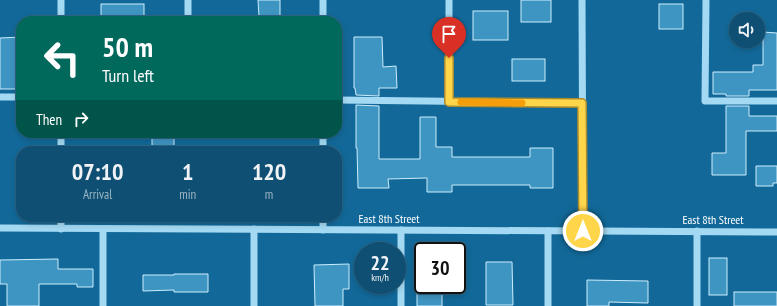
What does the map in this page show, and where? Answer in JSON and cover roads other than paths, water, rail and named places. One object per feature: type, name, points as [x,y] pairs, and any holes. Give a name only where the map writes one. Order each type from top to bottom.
[{"type":"street","points":[[61,0],[61,16]]},
{"type":"street","points":[[188,0],[188,16]]},
{"type":"street","points":[[323,0],[323,16]]},
{"type":"street","points":[[449,0],[449,102]]},
{"type":"street","points":[[582,0],[583,231]]},
{"type":"street","points":[[706,0],[705,101],[777,101]]},
{"type":"street","points":[[0,97],[16,97]]},
{"type":"street","points":[[342,100],[582,103]]},
{"type":"street","points":[[61,222],[61,229]]},
{"type":"street","points":[[323,222],[323,230]]},
{"type":"street","name":"East 8th Street","points":[[0,228],[777,232]]},
{"type":"street","points":[[103,229],[103,306]]},
{"type":"street","points":[[254,229],[254,306]]},
{"type":"street","points":[[401,230],[401,306]]},
{"type":"street","points":[[548,231],[548,306]]},
{"type":"street","points":[[697,231],[697,306]]}]
